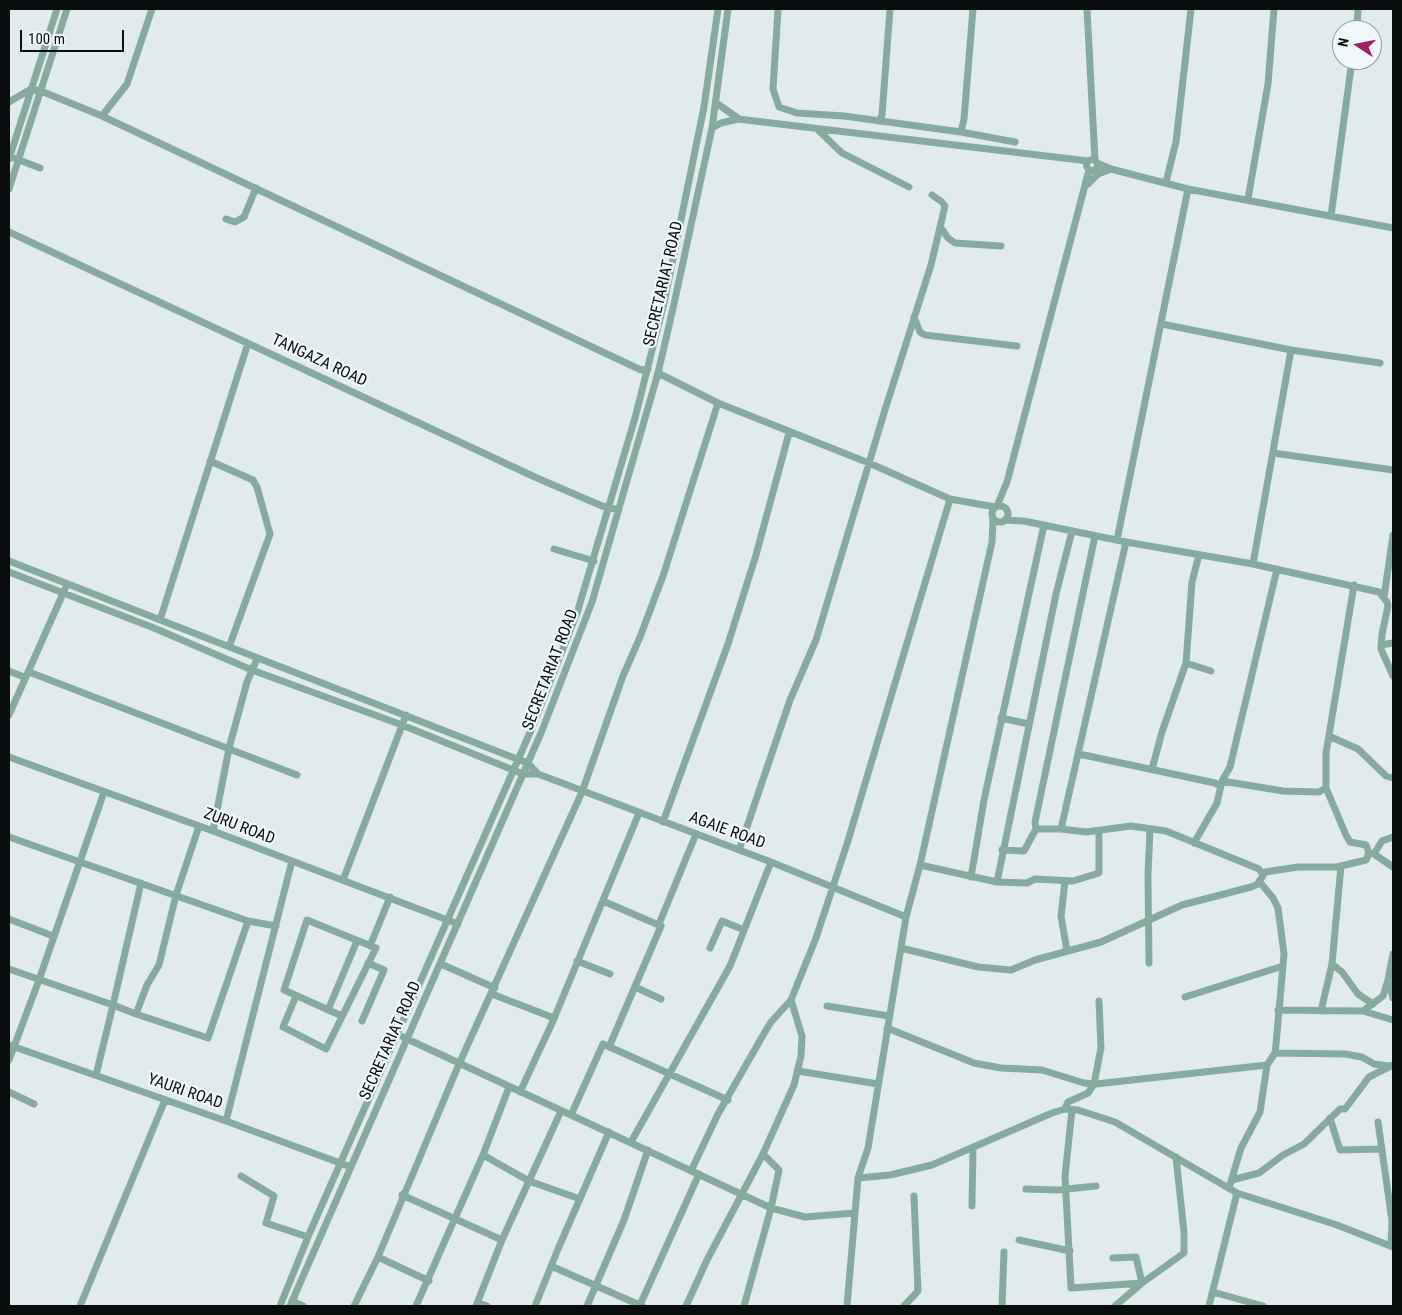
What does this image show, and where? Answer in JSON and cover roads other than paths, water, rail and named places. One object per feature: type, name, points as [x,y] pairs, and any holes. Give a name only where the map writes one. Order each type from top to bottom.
[{"type":"street","points":[[19,156],[9,158],[10,149],[57,9]]},
{"type":"street","points":[[9,188],[66,9]]},
{"type":"street","points":[[102,116],[127,84],[152,9]]},
{"type":"street","name":"SECRETARIAT ROAD","points":[[280,1306],[308,1237],[564,650],[594,561],[648,369],[664,303],[699,136],[718,9]]},
{"type":"street","name":"SECRETARIAT ROAD","points":[[291,1304],[406,1039],[441,964],[575,649],[619,510],[658,373],[712,128],[728,9]]},
{"type":"street","points":[[778,9],[773,89],[779,107],[797,113],[844,116],[961,132],[1015,142]]},
{"type":"street","points":[[879,121],[882,116],[890,9]]},
{"type":"street","points":[[961,132],[964,119],[973,9]]},
{"type":"street","points":[[847,1306],[858,1178],[868,1148],[906,917],[920,865],[992,542],[993,517],[1006,482],[1092,165],[1094,148],[1087,9]]},
{"type":"street","points":[[1166,182],[1176,142],[1191,9]]},
{"type":"street","points":[[1248,199],[1268,84],[1274,9]]},
{"type":"street","points":[[1331,216],[1351,70]]},
{"type":"street","points":[[9,102],[31,89],[41,91],[102,116],[641,370],[648,369]]},
{"type":"street","points":[[716,103],[738,119]]},
{"type":"street","points":[[712,128],[721,123],[738,119],[1073,160],[1188,189],[1393,228]]},
{"type":"street","points":[[817,129],[842,153],[909,187]]},
{"type":"street","points":[[10,149],[40,168]]},
{"type":"street","points":[[1086,185],[1098,174],[1110,169]]},
{"type":"street","points":[[226,219],[236,222],[244,217],[256,188]]},
{"type":"street","points":[[1117,540],[1188,189]]},
{"type":"street","points":[[739,850],[790,700],[816,640],[941,228],[944,204],[932,196]]},
{"type":"street","points":[[941,228],[948,238],[955,243],[1001,246]]},
{"type":"street","name":"TANGAZA ROAD","points":[[9,232],[537,478],[609,508],[619,510]]},
{"type":"street","points":[[914,318],[920,332],[924,335],[1017,346]]},
{"type":"street","points":[[1162,324],[1291,350],[1380,363]]},
{"type":"street","points":[[160,620],[248,343]]},
{"type":"street","points":[[1253,564],[1291,350]]},
{"type":"street","points":[[658,373],[718,404],[869,463],[950,499],[996,507],[1006,510],[1024,521]]},
{"type":"street","points":[[354,1306],[378,1257],[402,1195],[544,871],[582,792],[623,676],[663,576],[718,404]]},
{"type":"street","points":[[663,822],[734,626],[756,555],[789,433]]},
{"type":"street","points":[[1273,453],[1393,470]]},
{"type":"street","points":[[210,462],[253,480],[257,487],[270,534],[229,647]]},
{"type":"street","points":[[992,542],[1003,521],[1006,510],[1006,482]]},
{"type":"street","points":[[691,1171],[718,1114],[728,1100],[771,1022],[791,1000],[834,886],[950,499]]},
{"type":"street","points":[[977,505],[993,517],[1003,521],[1024,521],[1126,542],[1253,564],[1354,585],[1373,590],[1384,596]]},
{"type":"street","points":[[970,877],[1001,718],[1044,525]]},
{"type":"street","points":[[997,882],[1002,850],[1056,594],[1072,531]]},
{"type":"street","points":[[1393,535],[1384,596],[1388,606],[1381,645],[1382,653],[1393,676]]},
{"type":"street","points":[[1002,850],[1024,851],[1036,829],[1035,822],[1095,536]]},
{"type":"street","points":[[1061,829],[1126,542]]},
{"type":"street","points":[[554,549],[594,561]]},
{"type":"street","points":[[1152,769],[1162,732],[1186,662],[1192,582],[1199,554]]},
{"type":"street","points":[[9,561],[528,763],[538,774]]},
{"type":"street","points":[[1194,843],[1217,803],[1221,784],[1230,767],[1278,569]]},
{"type":"street","points":[[9,572],[252,670],[523,774],[538,774]]},
{"type":"street","points":[[9,715],[67,584]]},
{"type":"street","points":[[1354,585],[1326,753],[1326,788],[1350,842],[1366,845],[1372,853],[1393,867]]},
{"type":"street","points":[[1381,645],[1393,643]]},
{"type":"street","points":[[213,831],[229,748],[257,659]]},
{"type":"street","points":[[1186,662],[1212,671]]},
{"type":"street","points":[[9,671],[27,675],[229,748],[298,776]]},
{"type":"street","points":[[343,880],[406,715]]},
{"type":"street","points":[[1001,718],[1029,724]]},
{"type":"street","points":[[1329,736],[1358,749],[1386,776],[1393,778]]},
{"type":"street","points":[[1079,754],[1221,784],[1319,792],[1326,788]]},
{"type":"street","name":"ZURU ROAD","points":[[9,758],[213,831],[458,924]]},
{"type":"street","name":"AGAIE ROAD","points":[[538,774],[834,886],[906,917]]},
{"type":"street","points":[[9,1060],[11,1046],[39,980],[104,792]]},
{"type":"street","points":[[520,1092],[554,1018],[638,813]]},
{"type":"street","points":[[136,1014],[147,985],[159,965],[176,895],[199,826]]},
{"type":"street","points":[[1036,829],[1099,831],[1131,826],[1166,831],[1259,869],[1262,874]]},
{"type":"street","points":[[1149,963],[1150,829]]},
{"type":"street","points":[[920,865],[997,882],[1027,883],[1034,879],[1077,880],[1099,873],[1099,831]]},
{"type":"street","points":[[609,1047],[661,926],[659,924],[696,834]]},
{"type":"street","points":[[9,837],[248,921],[276,926]]},
{"type":"street","points":[[1262,874],[1298,867],[1341,866],[1366,860],[1382,841],[1393,837]]},
{"type":"street","points":[[226,1121],[292,861]]},
{"type":"street","points":[[631,1142],[730,966],[771,862]]},
{"type":"street","points":[[1321,1011],[1332,964],[1341,866]]},
{"type":"street","points":[[901,948],[978,967],[1011,970],[1036,960],[1101,942],[1182,905],[1243,890],[1259,881],[1262,874]]},
{"type":"street","points":[[1066,881],[1061,916],[1067,951]]},
{"type":"street","points":[[1229,1188],[1242,1148],[1260,1112],[1267,1065],[1275,1053],[1284,954],[1278,908],[1274,898],[1259,881]]},
{"type":"street","points":[[96,1075],[141,883]]},
{"type":"street","points":[[370,946],[390,898]]},
{"type":"street","points":[[603,901],[659,924]]},
{"type":"street","points":[[9,919],[53,936]]},
{"type":"street","points":[[296,996],[283,1026],[326,1049],[376,948],[307,920],[284,990],[342,1016]]},
{"type":"street","points":[[9,969],[208,1038],[248,921]]},
{"type":"street","points":[[710,948],[722,921],[744,930]]},
{"type":"street","points":[[328,1010],[358,941]]},
{"type":"street","points":[[1393,954],[1391,979],[1393,998]]},
{"type":"street","points":[[577,961],[610,974]]},
{"type":"street","points":[[362,1021],[384,970],[368,963]]},
{"type":"street","points":[[441,964],[493,991],[554,1018]]},
{"type":"street","points":[[1332,964],[1342,972],[1358,994],[1373,1004]]},
{"type":"street","points":[[1185,997],[1283,966]]},
{"type":"street","points":[[1363,1011],[1383,996],[1391,979]]},
{"type":"street","points":[[635,987],[661,999]]},
{"type":"street","points":[[686,1306],[786,1106],[798,1072],[802,1036],[791,1000]]},
{"type":"street","points":[[1098,1001],[1101,1048],[1094,1084],[1088,1093],[1068,1102],[1065,1189],[1071,1288],[1142,1283]]},
{"type":"street","points":[[827,1006],[889,1016]]},
{"type":"street","points":[[1278,1010],[1363,1011],[1393,1020]]},
{"type":"street","points":[[887,1028],[974,1063],[1001,1068],[1042,1070],[1094,1084],[1267,1065]]},
{"type":"street","points":[[398,1034],[771,1208],[805,1218],[856,1213]]},
{"type":"street","points":[[572,1115],[603,1044],[728,1100]]},
{"type":"street","name":"YAURI ROAD","points":[[11,1046],[351,1167]]},
{"type":"street","points":[[1275,1053],[1345,1054],[1362,1057],[1374,1064],[1391,1066]]},
{"type":"street","points":[[1232,1180],[1259,1173],[1283,1155],[1304,1144],[1340,1109],[1345,1109],[1369,1077],[1391,1066]]},
{"type":"street","points":[[798,1072],[878,1084]]},
{"type":"street","points":[[416,1306],[429,1281],[483,1155],[509,1087]]},
{"type":"street","points":[[9,1092],[34,1104]]},
{"type":"street","points":[[80,1306],[164,1100]]},
{"type":"street","points":[[858,1178],[890,1175],[932,1165],[1068,1109],[1115,1122],[1237,1193],[1337,1225],[1392,1247],[1393,1220],[1378,1122]]},
{"type":"street","points":[[487,1306],[477,1304],[502,1240],[561,1111]]},
{"type":"street","points":[[1330,1118],[1340,1150],[1381,1148]]},
{"type":"street","points":[[535,1306],[609,1132]]},
{"type":"street","points":[[972,1206],[973,1147]]},
{"type":"street","points":[[587,1306],[594,1285],[624,1220],[648,1150]]},
{"type":"street","points":[[744,1306],[771,1208],[779,1170],[763,1154]]},
{"type":"street","points":[[483,1155],[529,1180],[580,1199]]},
{"type":"street","points":[[1115,1306],[1142,1283],[1184,1253],[1184,1232],[1176,1157]]},
{"type":"street","points":[[551,1266],[641,1306],[699,1174]]},
{"type":"street","points":[[241,1176],[274,1196],[266,1223],[308,1237]]},
{"type":"street","points":[[1026,1189],[1065,1189],[1096,1186]]},
{"type":"street","points":[[1209,1306],[1237,1193]]},
{"type":"street","points":[[402,1195],[502,1240]]},
{"type":"street","points":[[904,1306],[918,1291],[914,1196]]},
{"type":"street","points":[[1019,1240],[1070,1251]]},
{"type":"street","points":[[1002,1306],[1004,1252]]},
{"type":"street","points":[[378,1257],[429,1281]]},
{"type":"street","points":[[1113,1258],[1136,1257],[1142,1283]]},
{"type":"street","points":[[1212,1292],[1263,1306]]},
{"type":"street","points":[[291,1304],[303,1306]]}]
